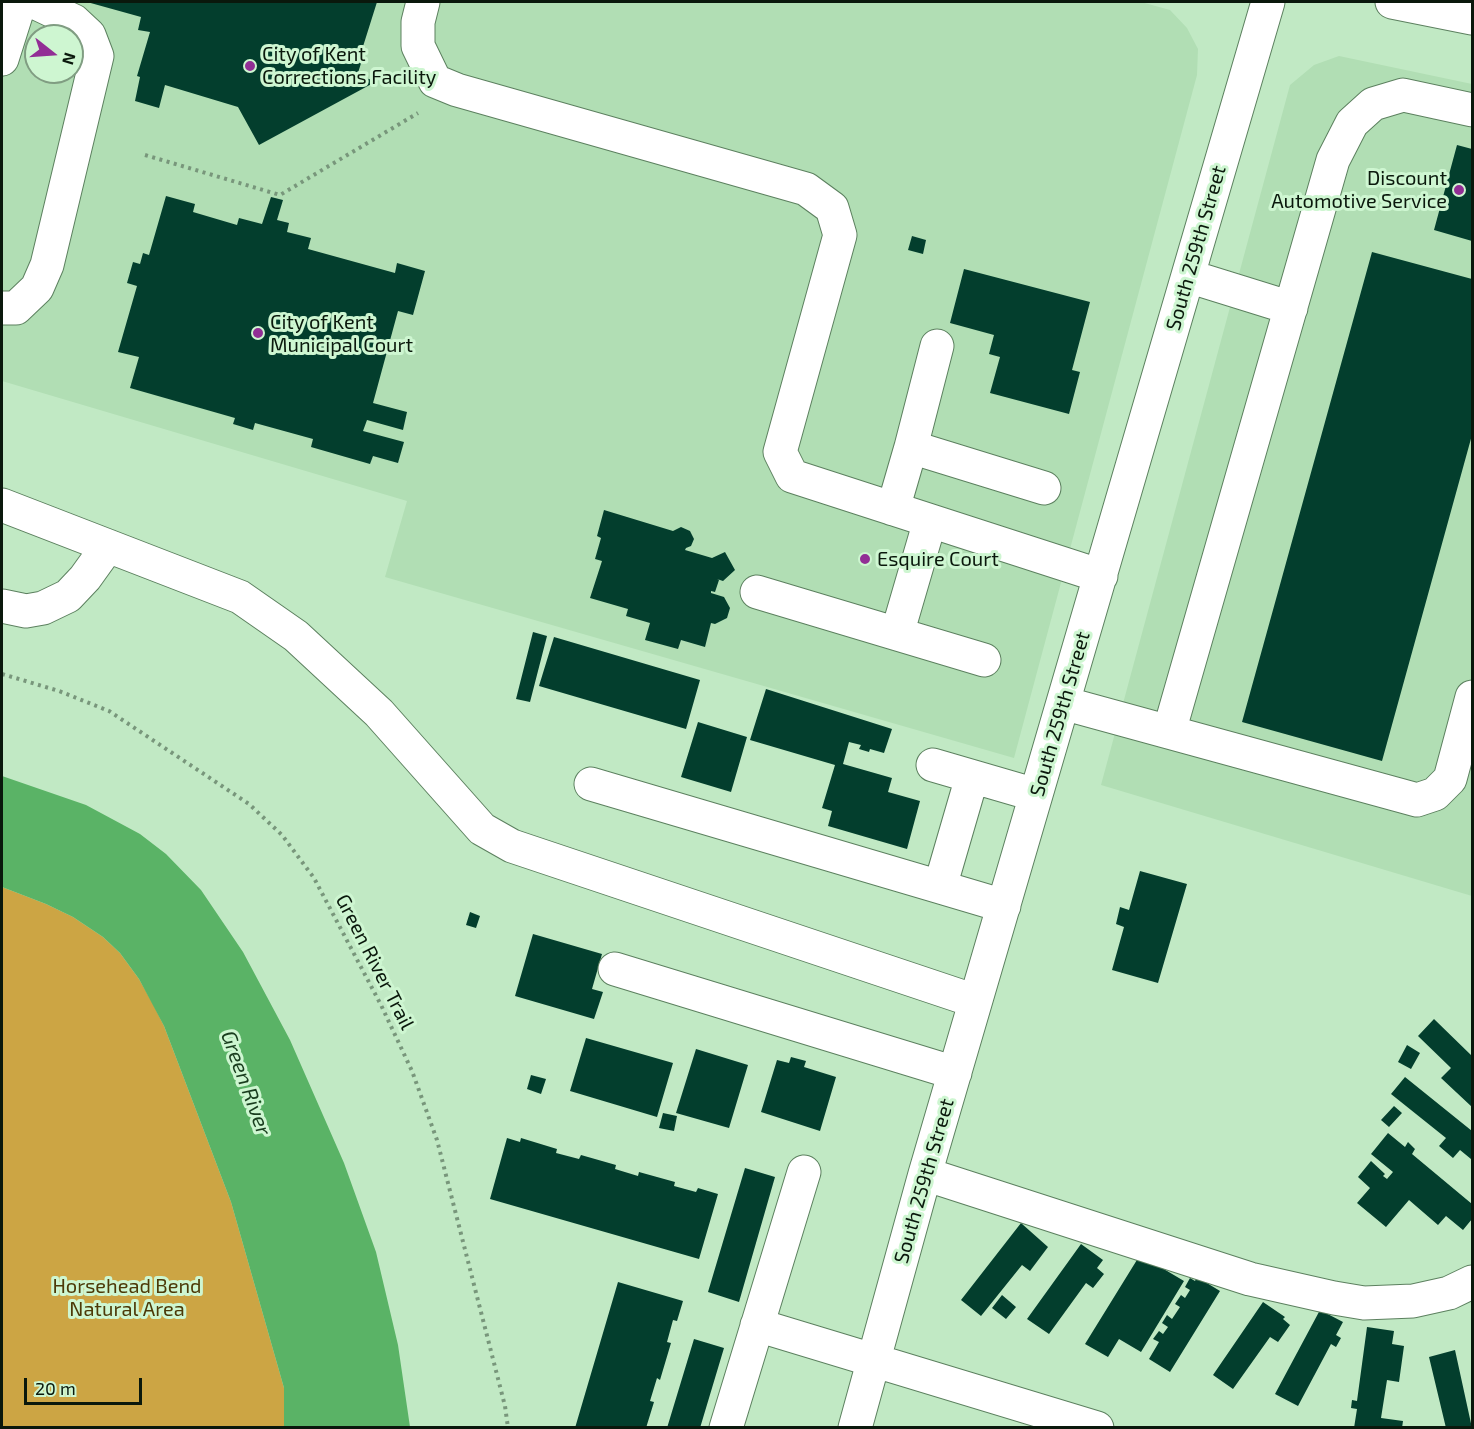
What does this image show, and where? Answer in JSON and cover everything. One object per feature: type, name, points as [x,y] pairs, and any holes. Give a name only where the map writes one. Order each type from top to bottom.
[{"type":"street","points":[[2,59],[20,2]]},
{"type":"street","points":[[2,308],[16,308],[37,288],[47,265],[97,56],[89,35],[74,21],[34,2]]},
{"type":"street","points":[[423,2],[418,22],[418,46],[435,81],[457,90],[806,189],[832,208],[840,235],[780,452],[792,476],[1101,576]]},
{"type":"street","name":"South 259th Street","points":[[855,1428],[975,1001],[1268,2]]},
{"type":"street","points":[[1392,2],[1473,18]]},
{"type":"street","points":[[1169,732],[1333,160],[1352,123],[1372,104],[1403,95],[1473,110]]},
{"type":"street","points":[[1188,276],[1291,308]]},
{"type":"street","points":[[893,509],[937,346]]},
{"type":"street","points":[[911,447],[1044,488]]},
{"type":"street","points":[[2,506],[240,597],[296,636],[379,713],[482,830],[512,846],[975,1001]]},
{"type":"street","points":[[897,634],[930,521]]},
{"type":"street","points":[[2,606],[26,611],[43,608],[69,596],[108,546]]},
{"type":"street","points":[[757,592],[984,660]]},
{"type":"street","points":[[1063,703],[1417,800],[1461,782],[1473,697]]},
{"type":"street","points":[[933,765],[1036,795]]},
{"type":"street","points":[[940,887],[972,777]]},
{"type":"street","points":[[591,784],[1004,906]]},
{"type":"street","points":[[615,969],[955,1073]]},
{"type":"street","points":[[726,1428],[804,1172]]},
{"type":"street","points":[[925,1174],[1250,1279],[1334,1298],[1365,1303],[1413,1301],[1449,1293],[1473,1282]]},
{"type":"street","points":[[758,1325],[1097,1428]]},
{"type":"path","points":[[145,154],[280,195],[457,90]]},
{"type":"path","name":"Green River Trail","points":[[2,674],[59,691],[109,711],[249,804],[282,835],[314,878],[381,1005],[412,1071],[437,1140],[505,1406],[508,1428]]},
{"type":"shaded area","points":[[2,2],[1141,2],[1170,10],[1187,28],[1198,49],[1197,75],[1014,758],[385,577],[407,501],[2,381]]},
{"type":"shaded area","points":[[1339,56],[1472,84],[1472,896],[1101,785],[1290,85],[1314,65]]},
{"type":"green space","name":"Horsehead Bend Natural Area","points":[[2,887],[73,917],[103,937],[120,953],[139,979],[153,1004],[164,1026],[231,1202],[284,1388],[284,1427],[2,1428]]},
{"type":"water","name":"Green River","points":[[2,776],[86,805],[140,834],[166,854],[201,890],[243,952],[290,1040],[344,1163],[376,1252],[398,1345],[410,1427],[284,1427],[284,1388],[231,1202],[164,1026],[139,979],[120,953],[103,937],[73,917],[2,887]]},
{"type":"building","name":"City of Kent Corrections Facility","points":[[87,2],[377,2],[360,56],[363,57],[357,76],[377,81],[259,145],[238,107],[165,85],[159,108],[135,101],[140,77],[137,76],[150,32],[138,30],[141,17]]},
{"type":"building","name":"Discount Automotive Service","points":[[1457,145],[1472,149],[1472,241],[1434,230]]},
{"type":"building","name":"City of Kent Municipal Court","points":[[166,196],[195,204],[193,212],[237,225],[239,218],[262,224],[271,197],[283,200],[277,220],[289,223],[287,232],[311,238],[308,249],[395,273],[397,263],[425,271],[413,315],[398,311],[373,403],[407,412],[403,430],[367,420],[363,431],[404,442],[398,463],[373,456],[370,464],[311,447],[313,439],[255,423],[253,430],[233,424],[235,418],[130,388],[139,357],[118,352],[137,286],[127,283],[133,262],[140,264],[143,253],[149,255]]},
{"type":"building","points":[[912,236],[926,240],[923,254],[908,250]]},
{"type":"building","points":[[1372,252],[1472,279],[1472,435],[1382,761],[1242,722]]},
{"type":"building","points":[[964,269],[1090,302],[1072,370],[1080,372],[1069,414],[990,393],[1000,357],[989,354],[994,335],[950,323]]},
{"type":"building","points":[[604,510],[673,531],[681,527],[690,531],[694,539],[691,546],[685,550],[712,558],[725,552],[735,570],[723,581],[717,579],[719,580],[715,592],[711,591],[711,593],[724,597],[730,608],[727,618],[715,624],[711,623],[705,647],[681,640],[678,649],[645,640],[650,623],[626,616],[628,609],[590,598],[602,561],[595,559],[601,538],[597,536]]},
{"type":"building","points":[[533,632],[547,636],[530,702],[516,699]]},
{"type":"building","points":[[554,637],[700,680],[686,729],[539,686]]},
{"type":"building","points":[[766,689],[892,729],[884,753],[859,749],[861,745],[849,742],[843,764],[892,778],[888,792],[920,801],[907,849],[828,826],[832,811],[822,808],[835,765],[750,740]]},
{"type":"building","points":[[698,722],[747,737],[731,792],[681,777]]},
{"type":"building","points":[[1140,871],[1187,884],[1158,983],[1112,970],[1124,927],[1116,924],[1120,907],[1129,910]]},
{"type":"building","points":[[470,912],[480,916],[476,928],[466,925]]},
{"type":"building","points":[[533,934],[602,954],[592,989],[603,992],[594,1019],[515,996]]},
{"type":"building","points":[[1434,1019],[1472,1056],[1472,1107],[1441,1078],[1451,1068],[1418,1036]]},
{"type":"building","points":[[586,1038],[673,1063],[657,1117],[570,1091]]},
{"type":"building","points":[[1407,1045],[1420,1053],[1411,1069],[1398,1062]]},
{"type":"building","points":[[696,1049],[748,1065],[729,1128],[676,1113]]},
{"type":"building","points":[[791,1057],[806,1061],[804,1067],[836,1077],[820,1131],[761,1112],[777,1060],[789,1063]]},
{"type":"building","points":[[531,1075],[546,1079],[541,1094],[527,1089]]},
{"type":"building","points":[[1405,1077],[1472,1131],[1471,1159],[1460,1150],[1453,1158],[1439,1146],[1446,1138],[1391,1094]]},
{"type":"building","points":[[1394,1106],[1402,1113],[1389,1127],[1381,1120]]},
{"type":"building","points":[[663,1113],[677,1116],[674,1131],[659,1128]]},
{"type":"building","points":[[1388,1133],[1405,1147],[1408,1142],[1415,1149],[1412,1154],[1472,1204],[1472,1219],[1463,1230],[1446,1216],[1438,1225],[1409,1200],[1386,1227],[1357,1203],[1370,1188],[1358,1177],[1371,1161],[1385,1174],[1383,1176],[1387,1179],[1393,1172],[1371,1154]]},
{"type":"building","points":[[507,1138],[520,1142],[521,1138],[557,1149],[556,1153],[579,1159],[581,1155],[616,1165],[615,1169],[638,1176],[639,1172],[675,1182],[674,1186],[696,1192],[698,1188],[718,1194],[699,1259],[490,1199]]},
{"type":"building","points":[[745,1168],[775,1177],[739,1302],[708,1292]]},
{"type":"building","points":[[1021,1223],[1048,1247],[1030,1271],[1022,1265],[981,1316],[961,1300]]},
{"type":"building","points":[[1081,1244],[1103,1260],[1097,1268],[1104,1274],[1093,1288],[1086,1283],[1049,1334],[1027,1319]]},
{"type":"building","points":[[1140,1255],[1184,1281],[1141,1352],[1119,1339],[1108,1357],[1085,1344]]},
{"type":"building","points":[[1197,1277],[1220,1291],[1170,1372],[1149,1359],[1159,1342],[1153,1339],[1159,1331],[1163,1334],[1168,1327],[1162,1323],[1167,1315],[1172,1319],[1180,1307],[1175,1304],[1181,1295],[1185,1298],[1190,1290],[1185,1287],[1190,1278],[1195,1281]]},
{"type":"building","points":[[618,1282],[683,1301],[677,1321],[673,1320],[667,1342],[671,1343],[660,1380],[657,1378],[650,1401],[654,1402],[646,1428],[575,1428]]},
{"type":"building","points":[[1002,1295],[1016,1307],[1006,1319],[992,1308]]},
{"type":"building","points":[[1263,1302],[1285,1317],[1283,1319],[1290,1325],[1278,1342],[1270,1337],[1233,1389],[1213,1375]]},
{"type":"building","points":[[1320,1310],[1343,1322],[1336,1335],[1341,1338],[1336,1347],[1331,1344],[1298,1406],[1275,1394]]},
{"type":"building","points":[[1367,1327],[1394,1331],[1392,1344],[1404,1346],[1399,1382],[1387,1380],[1381,1418],[1403,1421],[1402,1428],[1354,1428],[1357,1409],[1351,1408],[1352,1400],[1357,1401]]},
{"type":"building","points":[[694,1339],[724,1348],[700,1428],[667,1428]]},
{"type":"building","points":[[1455,1350],[1472,1428],[1446,1428],[1429,1357]]},
{"type":"place","name":"City of Kent Corrections Facility","points":[[250,66]]},
{"type":"place","name":"Discount Automotive Service","points":[[1459,190]]},
{"type":"place","name":"City of Kent Municipal Court","points":[[258,333]]},
{"type":"place","name":"Esquire Court","points":[[865,559]]}]
